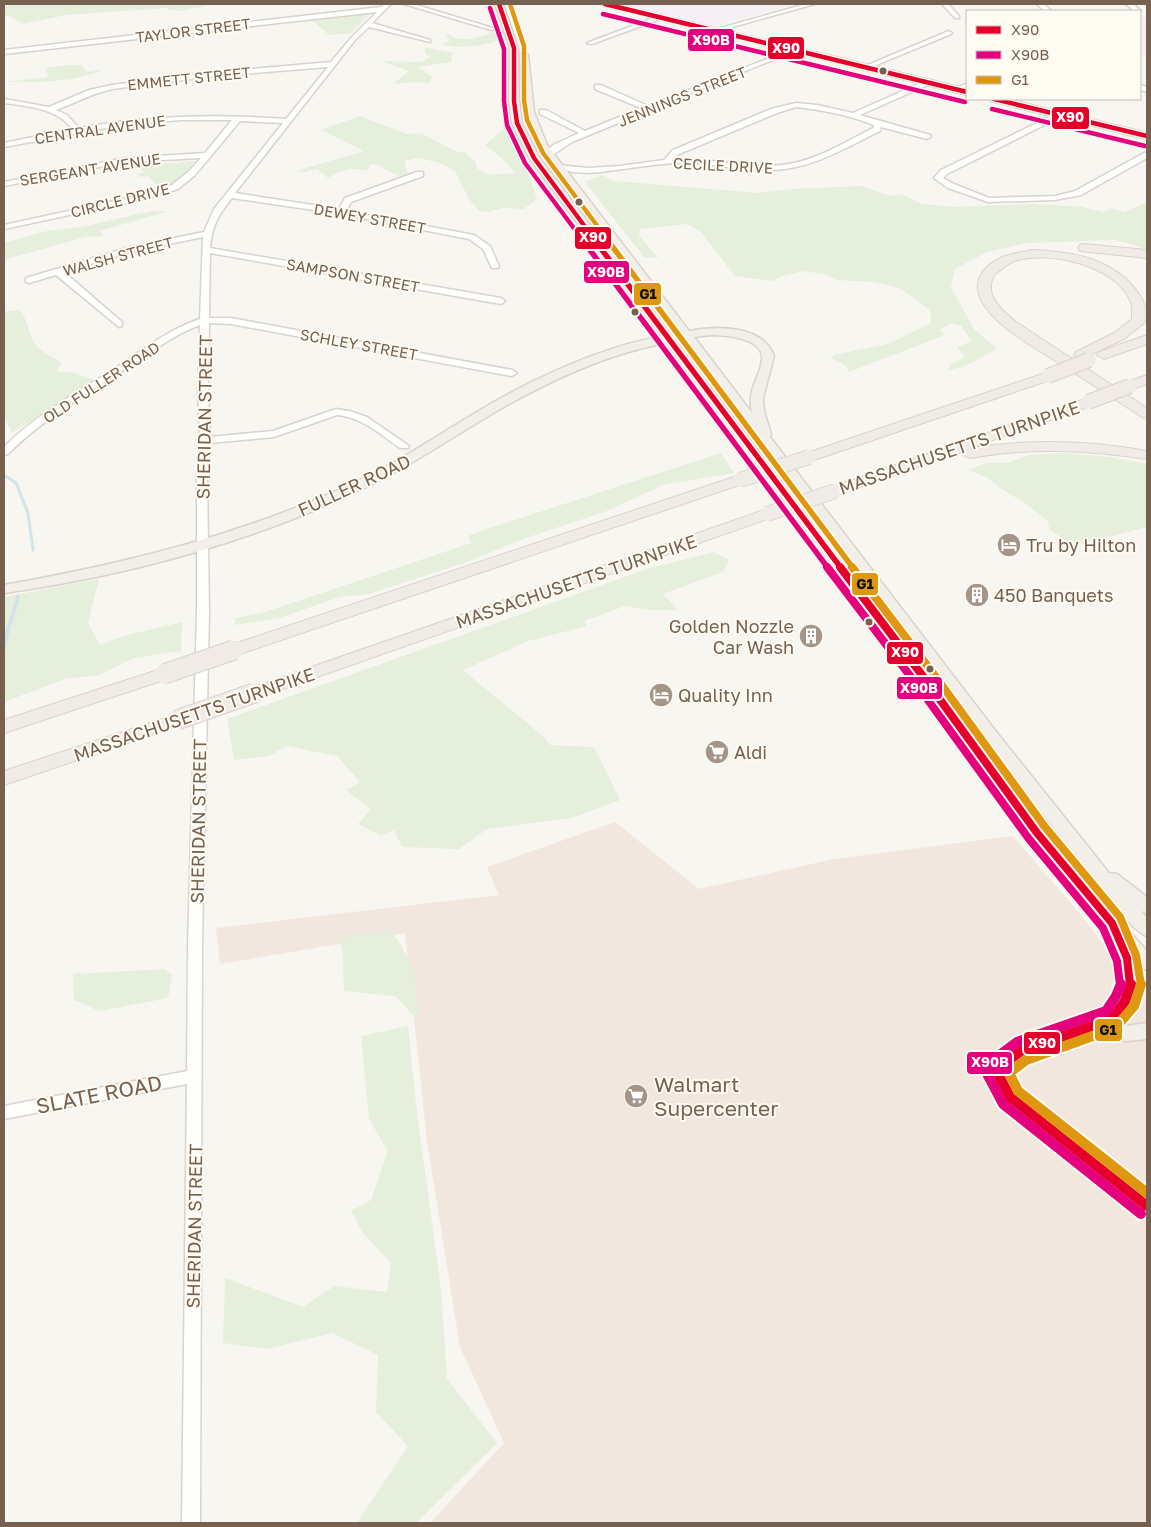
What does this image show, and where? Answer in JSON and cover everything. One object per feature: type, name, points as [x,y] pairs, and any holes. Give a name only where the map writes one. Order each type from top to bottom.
[{"type":"highway","points":[[1147,254],[1056,247],[1018,250],[991,259],[981,265],[974,274],[972,283],[975,296],[993,319],[1147,422]]},
{"type":"highway","points":[[1085,358],[1128,330],[1140,319],[1145,311],[1147,302],[1146,294],[1136,279],[1110,264],[1081,256],[1055,253],[1028,254],[1009,258],[1000,262],[988,273],[984,281],[987,298],[1007,321],[1147,414]]},
{"type":"highway","points":[[4,727],[809,457],[1003,391],[1085,358],[1147,339]]},
{"type":"highway","name":"MASSACHUSETTS TURNPIKE","points":[[4,778],[177,720],[835,491],[1088,402],[1147,379]]},
{"type":"highway","points":[[886,473],[963,454],[1032,445],[1104,448],[1147,455]]},
{"type":"main road","points":[[499,4],[512,40],[514,108],[517,123],[534,158],[740,436],[938,677],[988,734],[1120,900],[1147,929]]},
{"type":"main road","points":[[508,4],[515,17],[522,38],[526,104],[538,138],[548,154],[686,335],[938,677],[1037,833],[1147,963]]},
{"type":"main road","points":[[605,4],[966,92]]},
{"type":"main road","points":[[998,100],[1147,136]]},
{"type":"main road","name":"FULLER ROAD","points":[[4,588],[80,575],[203,544],[263,525],[344,492],[416,455],[494,407],[560,373],[608,354],[669,338],[712,331],[732,332],[747,336],[759,343],[767,352],[769,362],[759,382],[757,408],[768,446]]},
{"type":"main road","points":[[1090,862],[1147,906]]},
{"type":"main road","points":[[1112,923],[1127,958],[1131,984],[1125,1001],[1112,1019]]},
{"type":"main road","points":[[1126,1033],[1147,1031]]},
{"type":"street","points":[[407,4],[493,29]]},
{"type":"street","points":[[716,30],[812,4]]},
{"type":"street","points":[[945,4],[957,17]]},
{"type":"street","name":"SHERIDAN STREET","points":[[191,1523],[203,544],[202,476],[205,440],[206,250],[208,234],[217,211],[333,64],[385,6]]},
{"type":"street","name":"TAYLOR STREET","points":[[4,52],[385,6]]},
{"type":"street","points":[[590,43],[662,17]]},
{"type":"street","points":[[367,24],[428,41]]},
{"type":"street","points":[[866,67],[949,33]]},
{"type":"street","name":"JENNINGS STREET","points":[[548,154],[569,140],[794,50]]},
{"type":"street","name":"EMMETT STREET","points":[[49,110],[92,92],[112,87],[207,75],[333,64]]},
{"type":"street","points":[[854,115],[927,82]]},
{"type":"street","points":[[957,90],[966,86]]},
{"type":"street","points":[[598,87],[649,109]]},
{"type":"street","points":[[4,101],[49,110],[70,122],[77,130]]},
{"type":"street","points":[[667,162],[668,158],[676,152],[787,107],[808,105],[854,115],[878,124],[895,126],[927,137]]},
{"type":"street","points":[[543,112],[586,134]]},
{"type":"street","points":[[1060,115],[944,172],[938,178],[948,185],[988,200],[1055,198],[1078,193],[1147,155]]},
{"type":"street","name":"CENTRAL AVENUE","points":[[4,145],[77,130],[145,120],[238,118],[287,121]]},
{"type":"street","name":"CIRCLE DRIVE","points":[[4,227],[166,191],[183,180],[238,118]]},
{"type":"street","name":"CECILE DRIVE","points":[[558,167],[576,171],[597,172],[667,162],[704,162],[762,168],[792,166],[810,161],[877,130],[878,124]]},
{"type":"street","name":"JENNINGS STREET","points":[[538,138],[554,141],[569,140]]},
{"type":"street","name":"SERGEANT AVENUE","points":[[4,184],[126,160],[207,155]]},
{"type":"street","points":[[341,212],[348,200],[420,174]]},
{"type":"street","name":"DEWEY STREET","points":[[230,195],[341,212],[471,236],[483,242],[495,266]]},
{"type":"street","name":"WALSH STREET","points":[[29,280],[133,249],[208,234]]},
{"type":"street","name":"SAMPSON STREET","points":[[206,250],[501,301]]},
{"type":"street","points":[[58,272],[119,324]]},
{"type":"street","name":"SCHLEY STREET","points":[[205,321],[231,321],[512,373]]},
{"type":"street","name":"OLD FULLER ROAD","points":[[4,452],[32,426],[70,401],[177,333],[205,321]]},
{"type":"street","points":[[205,440],[274,434],[336,412],[346,411],[355,414],[404,446]]},
{"type":"street","name":"SLATE ROAD","points":[[4,1112],[195,1076]]},
{"type":"shaded area","points":[[798,4],[712,26],[624,5]]},
{"type":"shaded area","points":[[1141,18],[1147,18],[1147,56],[1141,57]]},
{"type":"shaded area","points":[[615,822],[699,889],[834,859],[1013,836],[1080,914],[1147,1000],[1147,1523],[430,1523],[504,1443],[460,1347],[427,1142],[405,933],[220,964],[216,928],[499,895],[487,867]]},
{"type":"green space","points":[[4,4],[214,4],[181,11],[169,10],[167,8],[66,15],[22,24],[10,16],[4,16]]},
{"type":"green space","points":[[371,13],[351,33],[329,35],[311,19]]},
{"type":"green space","points":[[504,24],[507,37],[499,40],[467,47],[442,45],[450,40],[445,33],[458,39],[472,39],[489,33]]},
{"type":"green space","points":[[425,47],[453,53],[451,62],[418,67],[432,77],[429,83],[393,84],[409,71],[381,61],[421,62],[431,57],[425,53]]},
{"type":"green space","points":[[82,65],[87,72],[105,69],[93,74],[69,79],[44,82],[6,82],[48,77],[46,68]]},
{"type":"green space","points":[[360,116],[407,134],[421,133],[455,151],[467,153],[475,161],[477,168],[488,175],[515,173],[504,160],[485,145],[505,128],[508,128],[527,170],[537,199],[524,209],[502,208],[488,212],[479,211],[469,199],[455,171],[440,163],[419,158],[404,161],[408,174],[400,177],[376,164],[370,165],[367,171],[347,170],[328,178],[317,169],[304,172],[296,171],[364,151],[321,130]]},
{"type":"green space","points":[[196,161],[177,180],[160,189],[148,176],[140,177],[137,174],[144,172],[137,166]]},
{"type":"green space","points":[[603,175],[614,181],[758,193],[791,189],[861,186],[890,196],[901,194],[922,204],[955,207],[1035,204],[1082,207],[1104,212],[1112,208],[1124,212],[1147,202],[1147,249],[1116,240],[1027,243],[987,252],[955,269],[951,287],[974,329],[997,349],[963,367],[948,370],[950,365],[965,357],[957,347],[972,341],[961,326],[951,323],[939,330],[945,335],[849,372],[846,366],[831,358],[834,355],[888,344],[931,323],[930,310],[901,289],[875,282],[837,280],[824,274],[802,271],[782,276],[772,281],[735,276],[701,232],[687,224],[640,229],[639,235],[658,258],[644,257],[585,182]]},
{"type":"green space","points":[[152,211],[168,211],[100,231],[103,236],[85,237],[4,260],[4,243],[47,231],[81,227]]},
{"type":"green space","points":[[19,310],[25,318],[35,344],[62,362],[57,371],[73,373],[95,380],[12,433],[4,416],[4,312]]},
{"type":"green space","points":[[721,453],[734,473],[663,485],[607,511],[526,538],[467,562],[369,594],[340,597],[279,618],[235,625],[235,618],[262,613],[471,543],[468,536],[484,530]]},
{"type":"green space","points":[[1061,453],[1110,457],[1147,464],[1147,527],[1074,546],[1050,530],[1047,520],[1025,503],[986,477],[968,470],[986,463],[1007,463],[1029,455]]},
{"type":"green space","points":[[714,552],[729,560],[723,572],[663,594],[678,610],[651,610],[625,606],[584,621],[587,626],[528,641],[463,670],[545,738],[550,745],[594,747],[620,800],[572,818],[487,829],[459,849],[402,847],[394,830],[381,836],[358,824],[371,809],[346,790],[360,782],[337,756],[287,746],[269,756],[234,760],[227,719],[647,569]]},
{"type":"green space","points":[[99,579],[88,623],[100,645],[123,636],[182,622],[181,651],[134,658],[99,675],[65,679],[4,702],[4,597]]},
{"type":"green space","points":[[390,930],[399,942],[414,970],[419,1021],[395,996],[344,991],[343,957],[340,938]]},
{"type":"green space","points":[[164,969],[172,975],[168,998],[99,1011],[74,1000],[73,974]]},
{"type":"green space","points":[[408,1026],[416,1105],[441,1290],[447,1379],[497,1443],[416,1523],[357,1523],[408,1446],[376,1412],[378,1355],[332,1333],[267,1349],[223,1343],[225,1278],[303,1307],[334,1286],[387,1292],[391,1263],[363,1233],[351,1211],[371,1200],[388,1151],[369,1119],[361,1036]]},
{"type":"waterway","points":[[4,475],[16,483],[28,513],[33,550]]},
{"type":"waterway","points":[[4,649],[6,635],[18,596]]},
{"type":"transit line","name":"X90","points":[[499,4],[514,48],[514,101],[517,123],[534,158],[740,436],[925,679],[1037,833],[1112,923],[1127,958],[1131,984],[1125,1001],[1112,1019],[1021,1051],[996,1070],[1010,1097],[1147,1206]]},
{"type":"transit line","name":"G1","points":[[510,4],[524,46],[524,100],[527,120],[543,153],[748,430],[933,673],[1045,827],[1120,917],[1136,955],[1141,984],[1134,1006],[1115,1028],[1026,1060],[1009,1073],[1018,1091],[1147,1193]]},
{"type":"transit line","name":"X90","points":[[605,4],[966,92]]},
{"type":"transit line","name":"X90B","points":[[490,8],[504,49],[504,101],[507,125],[525,163],[732,442],[917,685],[1029,839],[1103,928],[1117,961],[1121,983],[1116,996],[1106,1011],[1017,1042],[989,1063],[986,1072],[1003,1104],[1141,1214]]},
{"type":"transit line","name":"X90B","points":[[603,14],[965,102]]},
{"type":"transit line","name":"X90","points":[[998,100],[1147,136]]},
{"type":"transit line","name":"X90B","points":[[992,109],[1145,146]]},
{"type":"place","name":"Tru by Hilton","points":[[1009,545]]},
{"type":"place","name":"450 Banquets","points":[[977,595]]},
{"type":"place","name":"Golden Nozzle Car Wash","points":[[811,636]]},
{"type":"place","name":"Quality Inn","points":[[661,695]]},
{"type":"place","name":"Aldi","points":[[717,752]]},
{"type":"place","name":"Walmart Supercenter","points":[[636,1096]]}]
